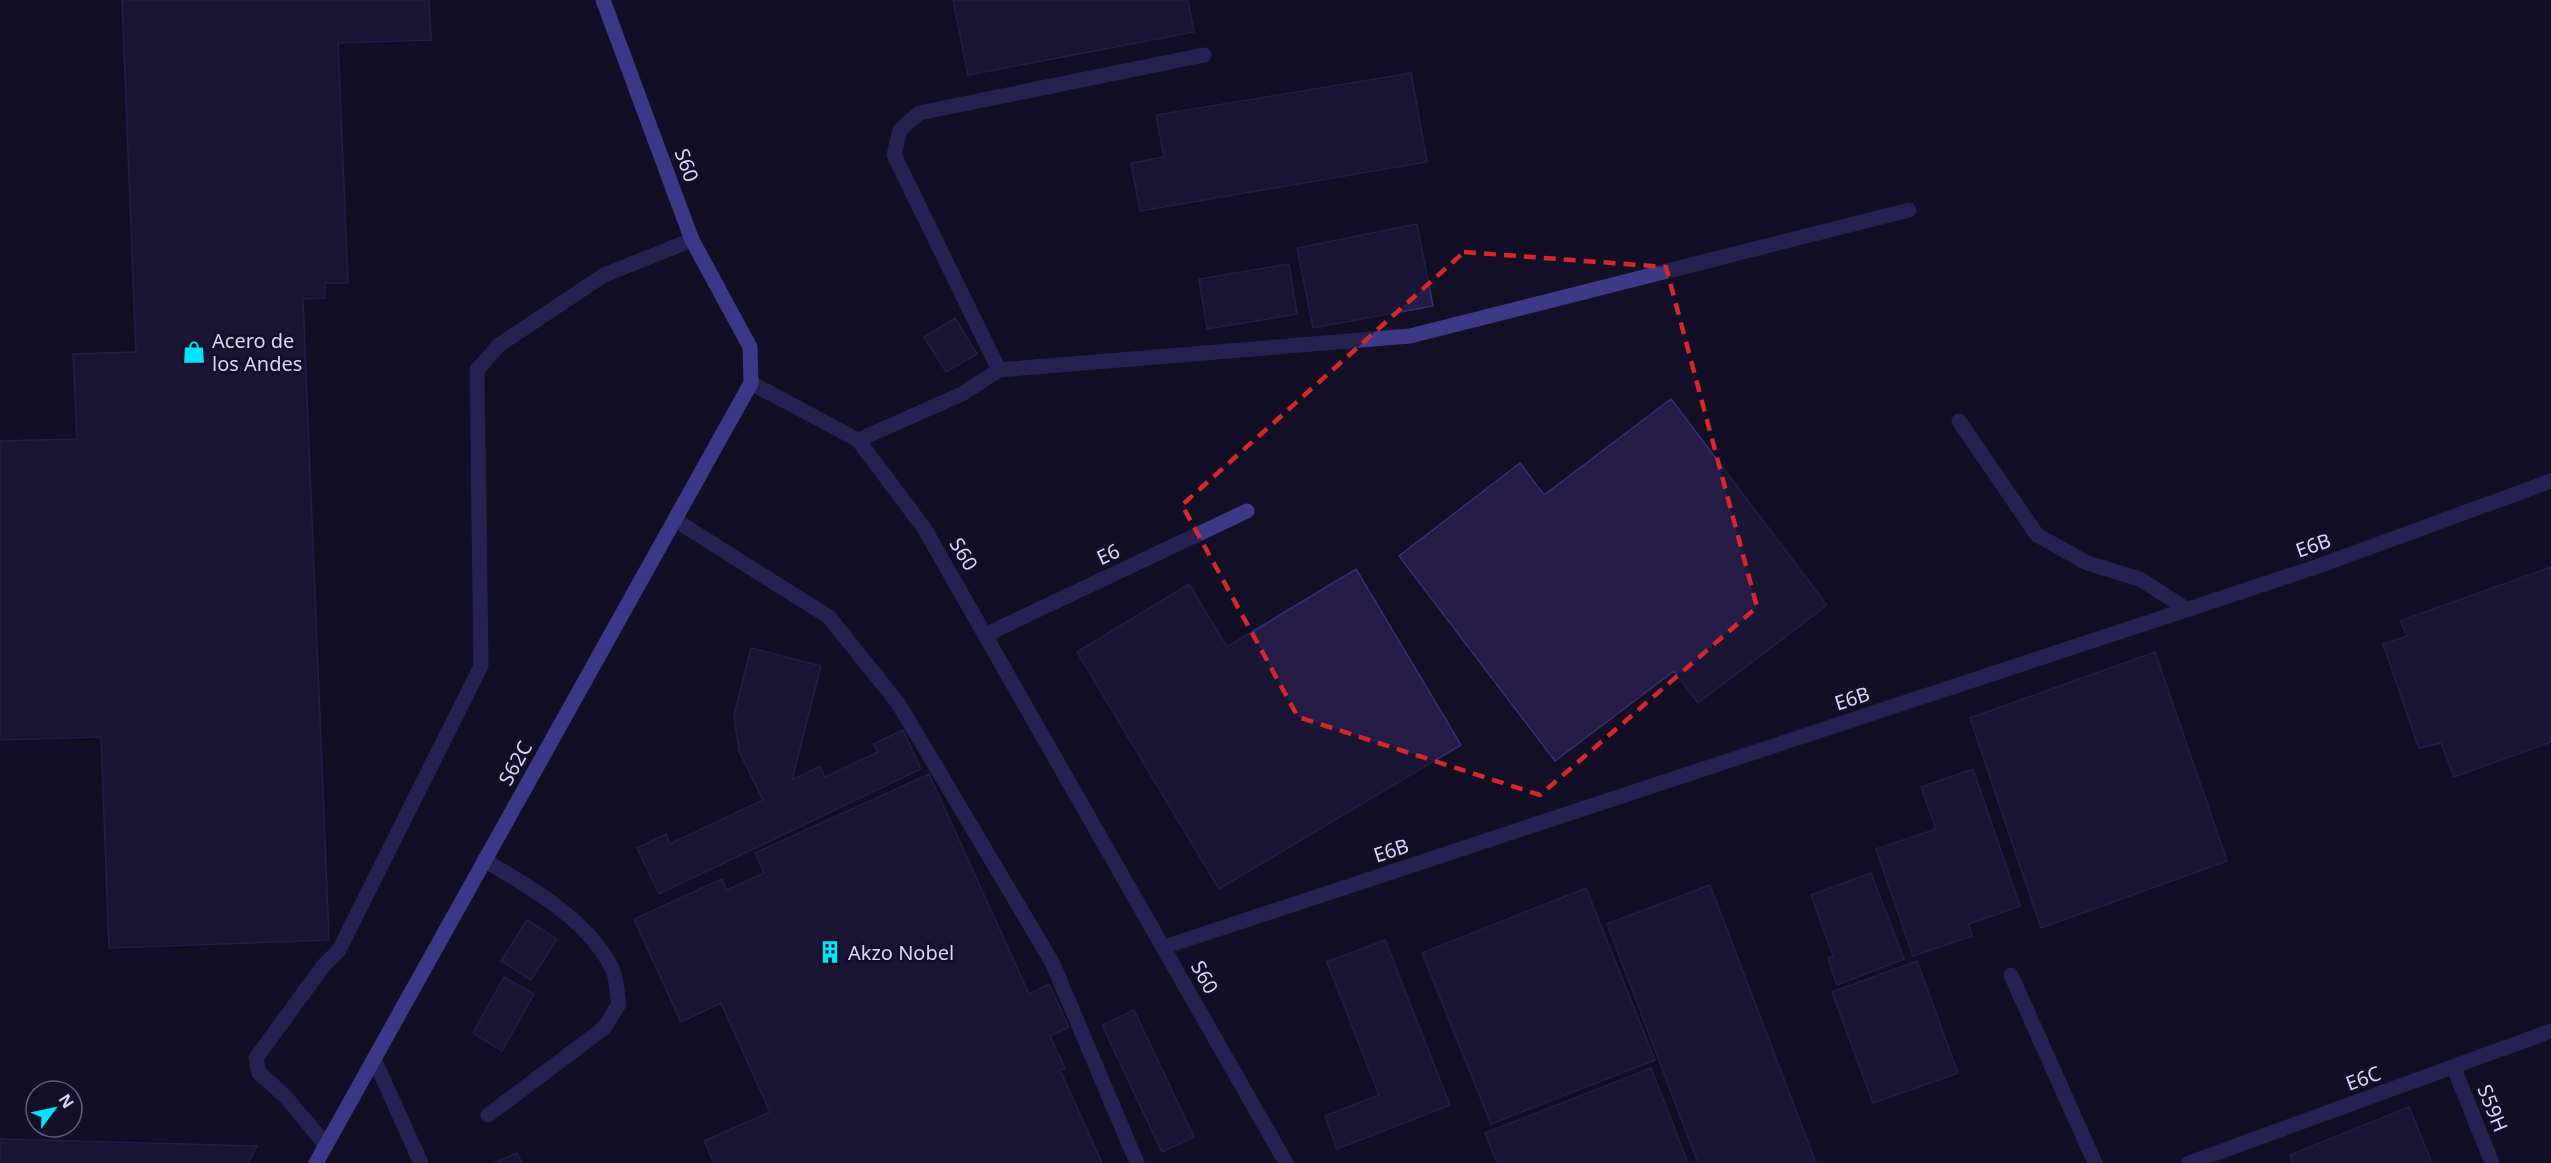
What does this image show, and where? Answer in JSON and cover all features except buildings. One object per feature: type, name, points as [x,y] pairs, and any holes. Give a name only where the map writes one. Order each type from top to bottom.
[{"type":"main road","name":"S60","points":[[603,0],[692,240],[750,347],[751,383]]},
{"type":"main road","name":"S62C","points":[[316,1163],[751,383]]},
{"type":"street","points":[[999,370],[894,155],[900,130],[919,113],[1204,55]]},
{"type":"street","points":[[858,440],[962,394],[999,370],[1410,336],[1909,210]]},
{"type":"street","points":[[326,1145],[284,1095],[259,1073],[256,1058],[324,965],[339,950],[481,666],[477,370],[499,345],[604,275],[692,240]]},
{"type":"street","name":"S60","points":[[751,383],[858,440],[924,528],[987,634],[1286,1163]]},
{"type":"street","points":[[1959,421],[2037,535],[2087,563],[2140,579],[2188,609]]},
{"type":"street","name":"E6B","points":[[1164,947],[2316,567],[2551,481]]},
{"type":"street","name":"E6","points":[[987,634],[1247,511]]},
{"type":"street","points":[[675,520],[829,617],[898,703],[1052,962],[1137,1163]]},
{"type":"street","points":[[484,860],[529,886],[593,938],[613,970],[619,1004],[604,1028],[488,1115]]},
{"type":"street","points":[[2011,975],[2095,1163]]},
{"type":"street","name":"E6C","points":[[2189,1163],[2551,1032]]},
{"type":"street","points":[[374,1059],[421,1163]]},
{"type":"street","name":"S59H","points":[[2454,1068],[2492,1163]]},
{"type":"highlighted area","points":[[1464,252],[1666,267],[1757,607],[1540,795],[1298,717],[1182,505]]},
{"type":"place","name":"Acero de los Andes","points":[[194,352]]},
{"type":"place","name":"Akzo Nobel","points":[[830,952]]}]
